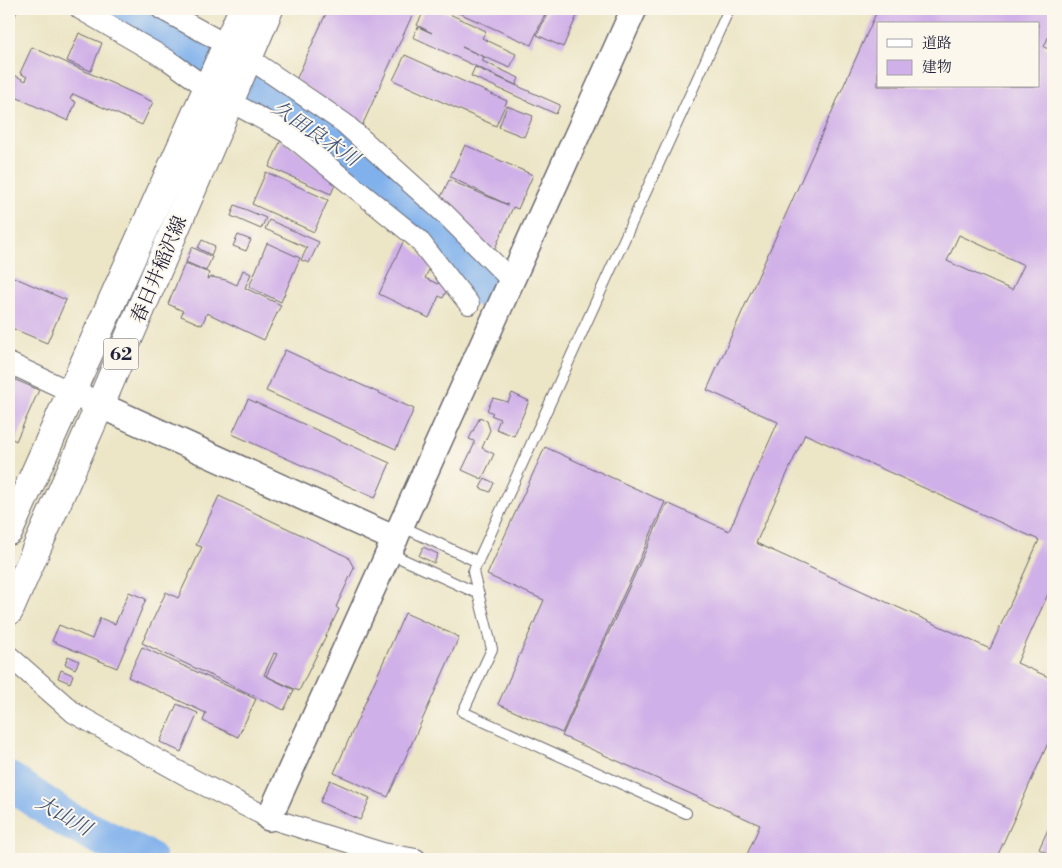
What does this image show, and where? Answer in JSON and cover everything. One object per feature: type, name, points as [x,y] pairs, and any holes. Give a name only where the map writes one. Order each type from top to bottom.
[{"type":"main road","name":"春日井稲沢線","points":[[236,54],[243,9]]},
{"type":"main road","name":"春日井稲沢線","points":[[9,531],[72,392],[236,54],[269,9]]},
{"type":"main road","name":"春日井稲沢線","points":[[9,611],[100,405],[219,92]]},
{"type":"street","points":[[80,9],[286,132],[418,239],[469,304]]},
{"type":"street","points":[[161,9],[344,123],[446,215],[512,281]]},
{"type":"street","points":[[270,818],[634,9]]},
{"type":"street","points":[[9,363],[395,539]]},
{"type":"street","points":[[9,656],[74,713],[196,781],[270,818],[383,853],[416,859]]},
{"type":"lane","points":[[686,813],[463,712],[492,650],[474,572],[729,9]]},
{"type":"lane","points":[[395,539],[478,562]]},
{"type":"lane","points":[[395,539],[479,594]]},
{"type":"building","points":[[9,9],[18,9],[14,18],[9,16]]},
{"type":"building","points":[[328,9],[415,9],[361,128],[296,80]]},
{"type":"building","points":[[425,9],[439,9],[486,31],[482,38],[516,54],[510,68],[462,47],[484,57],[482,61],[519,78],[516,85],[413,37],[418,27],[432,33],[417,25]]},
{"type":"building","points":[[450,9],[547,9],[531,45]]},
{"type":"building","points":[[549,9],[580,9],[563,47],[537,35]]},
{"type":"building","points":[[878,9],[1053,9],[1053,26],[1044,47],[1053,51],[1053,583],[1017,663],[1053,679],[1053,732],[996,859],[745,859],[760,825],[562,736],[667,503],[729,531],[778,422],[707,390]],"holes":[[[959,235],[1024,265],[1012,290],[947,261]],[[805,434],[1039,540],[990,649],[756,543]]]},
{"type":"building","points":[[79,33],[102,43],[91,71],[67,61]]},
{"type":"building","points":[[32,47],[153,102],[142,125],[73,94],[70,99],[76,102],[68,121],[9,94],[9,87],[14,75],[26,81],[27,77],[20,73]]},
{"type":"building","points":[[405,55],[507,101],[496,126],[393,80]]},
{"type":"building","points":[[475,67],[560,105],[556,114],[471,76]]},
{"type":"building","points":[[507,106],[533,116],[524,137],[499,127]]},
{"type":"building","points":[[281,140],[337,180],[331,194],[269,167]]},
{"type":"building","points":[[465,145],[533,175],[518,209],[513,207],[493,253],[441,197],[449,180],[508,205],[450,177]]},
{"type":"building","points":[[266,172],[328,200],[314,232],[252,204]]},
{"type":"building","points":[[235,205],[266,218],[261,229],[231,216]]},
{"type":"building","points":[[269,220],[319,242],[309,263],[301,260],[307,248],[265,229]]},
{"type":"building","points":[[238,235],[251,240],[246,251],[233,246]]},
{"type":"building","points":[[202,240],[215,246],[211,255],[198,248]]},
{"type":"building","points":[[404,240],[431,265],[425,278],[438,284],[440,278],[450,283],[443,298],[439,296],[429,318],[379,294]]},
{"type":"building","points":[[267,243],[300,258],[281,302],[249,287]]},
{"type":"building","points":[[192,247],[212,257],[206,271],[186,262]]},
{"type":"building","points":[[185,263],[209,273],[207,279],[212,277],[237,285],[243,270],[251,274],[245,288],[281,305],[264,340],[207,313],[202,325],[181,316],[183,311],[168,304]]},
{"type":"building","points":[[9,275],[66,300],[47,343],[9,327]]},
{"type":"building","points":[[285,350],[414,409],[396,449],[266,391]]},
{"type":"building","points":[[9,377],[39,390],[16,441],[9,437]]},
{"type":"building","points":[[512,393],[529,401],[514,436],[496,429],[500,419],[491,415],[493,413],[487,410],[493,398],[508,402]]},
{"type":"building","points":[[248,399],[390,463],[375,498],[232,434]]},
{"type":"building","points":[[480,417],[487,421],[490,430],[482,448],[494,454],[482,479],[462,470],[474,445],[474,441],[469,439]]},
{"type":"building","points":[[545,447],[665,502],[562,733],[498,704],[544,600],[487,575]]},
{"type":"building","points":[[485,478],[494,483],[490,492],[480,488]]},
{"type":"building","points":[[219,496],[348,557],[354,568],[336,607],[339,609],[299,691],[266,676],[294,690],[284,710],[142,643],[166,592],[178,598],[202,547],[196,545]],"holes":[[[274,653],[277,654],[266,676],[264,675]]]},
{"type":"building","points":[[423,547],[438,554],[434,563],[419,556]]},
{"type":"building","points":[[129,592],[146,599],[117,668],[52,641],[59,625],[92,639],[100,618],[115,624]]},
{"type":"building","points":[[405,613],[459,637],[388,797],[334,773]]},
{"type":"building","points":[[142,647],[256,699],[238,737],[203,721],[206,713],[128,677]]},
{"type":"building","points":[[68,656],[79,661],[75,669],[65,664]]},
{"type":"building","points":[[61,670],[73,675],[70,683],[58,678]]},
{"type":"building","points":[[177,704],[198,713],[181,752],[160,742]]},
{"type":"building","points":[[330,780],[370,798],[360,820],[320,802]]},
{"type":"building","points":[[1051,823],[1053,824],[1053,856],[1039,849]]},
{"type":"waterway","name":"久田良木川","points":[[122,9],[263,93],[344,148],[400,197],[483,288]]},
{"type":"waterway","name":"大山川","points":[[9,781],[65,819],[147,859]]}]
